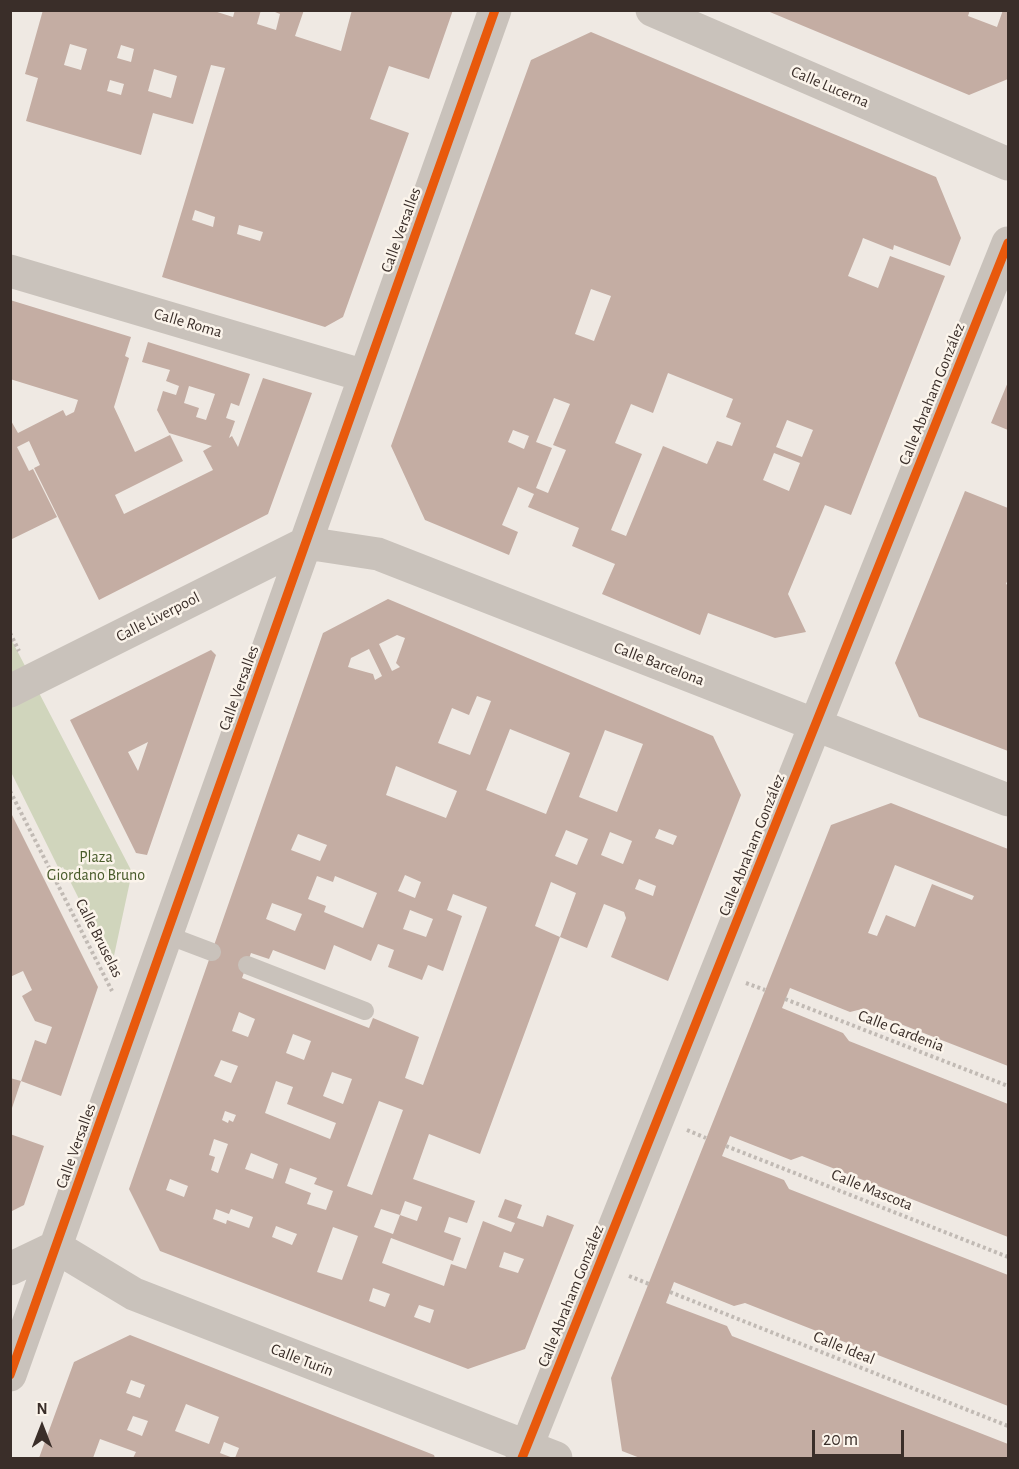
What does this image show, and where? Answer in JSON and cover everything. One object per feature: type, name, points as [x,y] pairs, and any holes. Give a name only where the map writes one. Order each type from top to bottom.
[{"type":"street","name":"Calle Versalles","points":[[10,1375],[495,10]]},
{"type":"street","name":"Calle Lucerna","points":[[652,10],[1008,164]]},
{"type":"street","name":"Calle Abraham González","points":[[535,1455],[816,725],[1008,243]]},
{"type":"street","name":"Calle Roma","points":[[10,271],[365,376]]},
{"type":"street","name":"Calle Barcelona","points":[[306,543],[378,554],[1008,800]]},
{"type":"street","name":"Calle Liverpool","points":[[10,691],[306,543]]},
{"type":"street","name":"Calle Turin","points":[[56,1247],[134,1294],[535,1455]]},
{"type":"street","points":[[10,1269],[56,1247]]},
{"type":"lane","points":[[167,935],[212,952]]},
{"type":"lane","points":[[247,965],[365,1011]]},
{"type":"green space","name":"Plaza Giordano Bruno","points":[[10,637],[132,872],[112,965],[63,867],[59,869],[11,772]]},
{"type":"building","points":[[43,10],[211,10],[233,17],[235,10],[261,10],[257,24],[276,30],[280,14],[270,10],[304,10],[295,36],[341,51],[352,10],[453,10],[429,79],[389,66],[370,119],[409,133],[343,317],[325,327],[162,277],[225,68],[211,65],[193,124],[153,113],[141,155],[26,121],[38,78],[25,74]],"holes":[[[70,44],[87,49],[81,70],[64,65]],[[121,45],[134,49],[131,62],[117,58]],[[154,69],[177,76],[171,98],[148,91]],[[110,80],[124,84],[121,95],[107,91]],[[195,210],[215,217],[213,227],[192,220]],[[239,225],[263,232],[260,241],[237,234]]]},
{"type":"building","points":[[765,10],[970,10],[968,16],[997,27],[1003,10],[1008,10],[1008,79],[969,95]]},
{"type":"building","points":[[591,32],[936,177],[961,238],[950,266],[894,245],[893,250],[863,238],[848,276],[878,288],[890,256],[945,276],[851,515],[825,505],[788,594],[806,632],[775,638],[708,613],[700,635],[602,594],[615,564],[572,546],[579,528],[528,507],[534,494],[518,487],[502,525],[518,532],[509,555],[425,520],[391,446],[531,60]],"holes":[[[591,289],[611,296],[594,341],[575,334]],[[668,373],[733,399],[726,417],[741,423],[732,446],[717,441],[707,464],[663,446],[626,536],[611,530],[642,454],[615,443],[631,404],[653,413]],[[554,398],[570,404],[553,445],[566,450],[548,493],[536,488],[552,448],[536,442]],[[787,420],[813,430],[802,457],[776,447]],[[513,430],[529,436],[524,449],[508,442]],[[774,453],[800,463],[789,491],[763,480]]]},
{"type":"building","points":[[10,300],[131,337],[125,356],[129,358],[114,407],[135,452],[170,435],[183,461],[115,495],[124,514],[213,470],[203,451],[212,446],[169,433],[157,410],[163,391],[176,395],[179,386],[166,381],[170,370],[142,362],[148,342],[250,374],[239,406],[231,403],[226,418],[235,421],[229,438],[232,436],[238,447],[263,378],[312,393],[268,514],[99,600],[34,468],[40,465],[29,441],[17,447],[29,471],[33,469],[57,517],[10,540],[10,419],[18,433],[63,410],[66,416],[74,412],[78,400],[10,379]],"holes":[[[189,386],[215,394],[206,420],[196,417],[199,408],[184,403]]]},
{"type":"building","points":[[1008,382],[1008,430],[991,423]]},
{"type":"building","points":[[965,491],[1008,508],[1008,579],[1006,584],[1008,585],[1008,751],[919,717],[895,663]]},
{"type":"building","points":[[388,599],[713,736],[741,795],[668,981],[611,957],[626,918],[624,912],[604,904],[587,948],[560,937],[480,1154],[429,1134],[413,1179],[475,1201],[467,1223],[449,1217],[444,1232],[461,1238],[453,1261],[391,1238],[382,1263],[444,1286],[451,1264],[466,1269],[483,1221],[511,1232],[515,1223],[498,1217],[505,1199],[522,1205],[517,1218],[543,1227],[547,1215],[574,1225],[525,1349],[468,1369],[160,1251],[129,1189],[323,633]],"holes":[[[397,635],[405,638],[396,663],[400,667],[392,671],[379,644]],[[369,649],[382,676],[375,680],[373,674],[348,667],[351,658]],[[477,696],[491,701],[470,755],[438,743],[452,708],[469,715]],[[510,729],[570,753],[546,814],[486,790]],[[605,730],[643,744],[617,812],[579,797]],[[396,766],[457,791],[446,818],[386,795]],[[659,829],[677,836],[673,845],[655,838]],[[566,830],[588,839],[577,865],[555,856]],[[610,832],[632,841],[623,864],[601,855]],[[298,834],[327,845],[320,861],[291,850]],[[405,875],[421,882],[415,898],[398,891]],[[317,876],[333,882],[335,876],[377,893],[363,928],[324,912],[326,906],[308,899]],[[639,879],[656,886],[653,896],[635,889]],[[551,882],[576,893],[560,937],[535,926]],[[453,894],[487,907],[423,1085],[405,1078],[419,1037],[373,1018],[369,1028],[242,978],[251,953],[269,959],[273,950],[325,970],[334,945],[371,961],[378,944],[394,950],[388,967],[422,980],[428,965],[443,971],[462,916],[447,910]],[[272,903],[302,914],[295,931],[266,919]],[[410,910],[433,919],[426,937],[403,929]],[[239,1012],[255,1019],[248,1037],[232,1031]],[[293,1034],[311,1041],[304,1060],[286,1053]],[[221,1060],[238,1066],[231,1083],[214,1076]],[[332,1072],[352,1079],[343,1104],[323,1096]],[[276,1081],[293,1087],[287,1104],[336,1123],[330,1139],[265,1113]],[[379,1101],[403,1110],[372,1195],[347,1186]],[[225,1111],[236,1115],[233,1122],[229,1120],[228,1123],[222,1120]],[[214,1139],[228,1144],[218,1173],[211,1170],[215,1157],[209,1155]],[[251,1153],[278,1164],[273,1179],[245,1169]],[[290,1168],[317,1178],[314,1184],[333,1191],[326,1210],[307,1204],[311,1193],[285,1183]],[[170,1179],[188,1186],[184,1197],[166,1190]],[[405,1201],[422,1207],[417,1221],[400,1215]],[[216,1209],[229,1214],[231,1209],[253,1217],[249,1228],[227,1220],[226,1224],[213,1219]],[[381,1209],[400,1215],[393,1234],[374,1227]],[[276,1226],[297,1234],[292,1245],[272,1237]],[[333,1227],[358,1236],[342,1280],[317,1272]],[[504,1252],[524,1259],[518,1273],[499,1267]],[[373,1288],[390,1294],[385,1307],[369,1301]],[[419,1305],[434,1310],[430,1323],[414,1317]]]},
{"type":"building","points":[[211,650],[216,655],[147,855],[136,853],[70,720]],"holes":[[[148,742],[138,771],[128,752]]]},
{"type":"building","points":[[891,803],[1008,849],[1008,1066],[862,1009],[850,1012],[790,988],[782,1008],[843,1033],[849,1041],[1008,1104],[1008,1237],[802,1156],[791,1160],[730,1136],[722,1156],[784,1180],[789,1189],[1008,1275],[1008,1406],[745,1303],[734,1306],[674,1282],[666,1303],[727,1326],[732,1336],[1008,1444],[1008,1458],[640,1458],[622,1451],[611,1378],[831,825]],"holes":[[[895,865],[974,896],[972,900],[932,884],[915,927],[886,915],[877,936],[868,933]]]},
{"type":"building","points":[[10,811],[98,987],[61,1096],[21,1081],[35,1040],[46,1044],[52,1027],[35,1021],[22,996],[32,990],[23,971],[10,977]]},
{"type":"building","points":[[10,1078],[21,1081],[11,1111],[10,1111]]},
{"type":"building","points":[[10,1134],[44,1146],[24,1205],[10,1212]]},
{"type":"building","points":[[130,1335],[434,1455],[435,1458],[235,1458],[239,1448],[224,1442],[220,1453],[233,1458],[133,1458],[136,1452],[100,1439],[93,1458],[39,1458],[74,1362]],"holes":[[[131,1380],[145,1385],[140,1398],[126,1393]],[[186,1404],[219,1417],[209,1444],[175,1431]],[[133,1416],[148,1421],[142,1436],[127,1430]]]},
{"type":"cycle path","points":[[10,1375],[495,10]]},
{"type":"cycle path","points":[[522,1458],[1008,243]]}]
